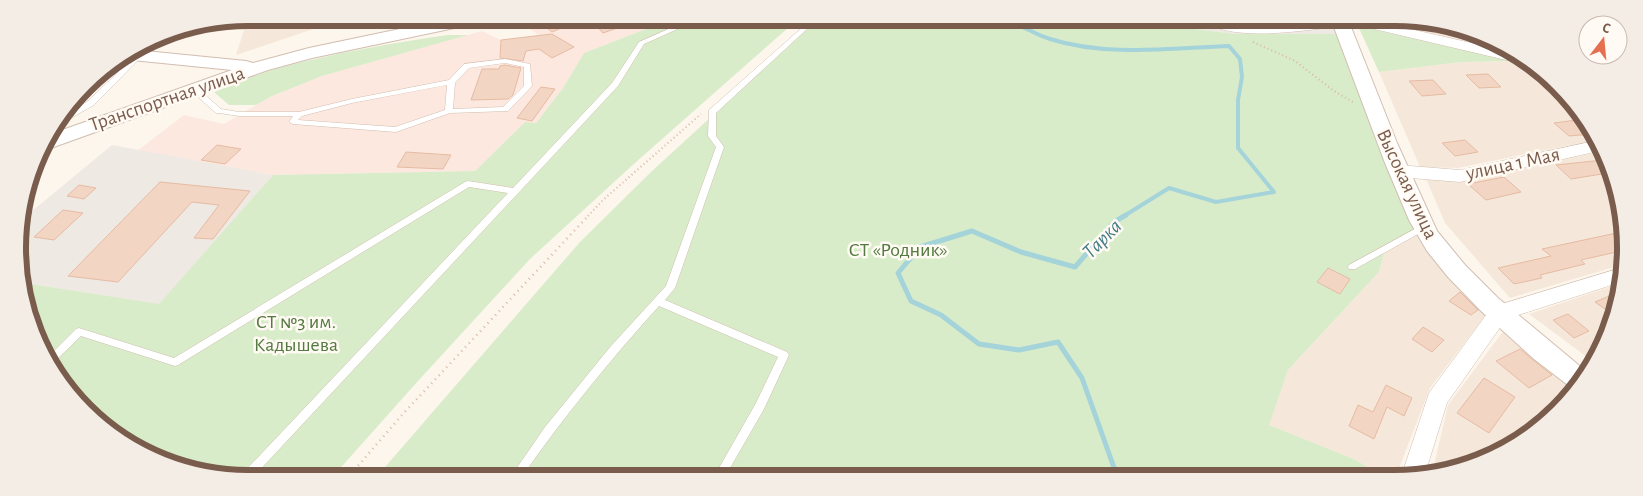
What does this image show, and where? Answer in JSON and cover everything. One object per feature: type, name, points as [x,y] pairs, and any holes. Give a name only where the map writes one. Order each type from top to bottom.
[{"type":"street","name":"Транспортная улица","points":[[55,139],[262,66],[309,53],[436,26]]},
{"type":"street","name":"Высокая улица","points":[[1348,26],[1374,114],[1424,227],[1440,253],[1499,313],[1575,377]]},
{"type":"street","points":[[1361,26],[1506,56]]},
{"type":"street","name":"Транспортная улица","points":[[137,56],[235,67],[262,66]]},
{"type":"street","name":"улица 1 Мая","points":[[1398,171],[1460,176],[1592,147]]},
{"type":"street","points":[[1414,469],[1437,399],[1499,313],[1615,277]]},
{"type":"lane","points":[[252,470],[615,84],[641,43],[681,26]]},
{"type":"lane","points":[[521,470],[549,430],[614,349],[670,288],[720,147],[712,136],[712,112],[807,26]]},
{"type":"lane","points":[[1215,26],[1238,31],[1278,30],[1317,26]]},
{"type":"lane","points":[[1236,26],[1238,31]]},
{"type":"lane","points":[[1276,26],[1278,30]]},
{"type":"lane","points":[[70,116],[90,103],[137,56]]},
{"type":"lane","points":[[193,90],[219,111],[239,114],[299,114],[352,101],[451,82],[467,66],[505,61],[527,66],[528,86],[504,109],[449,111],[396,130],[293,122],[299,114]]},
{"type":"lane","points":[[449,111],[451,82]]},
{"type":"lane","points":[[55,356],[79,332],[175,362],[468,184],[515,191]]},
{"type":"lane","points":[[1352,267],[1424,227]]},
{"type":"lane","points":[[658,301],[784,355],[760,406],[723,470]]},
{"type":"path","points":[[1187,26],[1209,29]]},
{"type":"path","points":[[1251,41],[1295,60],[1334,91],[1374,114]]},
{"type":"path","points":[[354,470],[402,415],[603,200],[706,109]]},
{"type":"shaded area","points":[[245,26],[322,26],[236,55]]},
{"type":"shaded area","points":[[526,26],[654,26],[584,53],[563,88],[536,123],[524,123],[475,171],[273,175],[137,151],[184,115],[224,124],[272,96],[322,76],[482,31],[501,40],[539,35]]},
{"type":"shaded area","points":[[1171,26],[1335,26],[1338,34],[1236,34]]},
{"type":"shaded area","points":[[1401,26],[1424,28],[1452,34],[1486,46]]},
{"type":"shaded area","points":[[1514,61],[1552,91],[1571,113],[1589,141],[1458,168],[1420,167],[1379,72],[1461,62]]},
{"type":"shaded area","points":[[112,145],[273,175],[159,305],[29,284],[26,248],[29,213]]},
{"type":"shaded area","points":[[1595,153],[1605,177],[1615,219],[1617,248],[1616,267],[1510,298],[1445,223],[1426,179],[1457,181]]},
{"type":"shaded area","points":[[1415,231],[1445,270],[1488,312],[1430,388],[1398,470],[1373,470],[1354,459],[1268,425],[1288,370],[1379,272],[1385,248]]},
{"type":"shaded area","points":[[1613,286],[1605,319],[1588,358],[1529,314]]},
{"type":"shaded area","points":[[1505,329],[1572,381],[1541,415],[1506,440],[1480,453],[1434,466],[1448,405]]},
{"type":"green space","name":"СТ №3 им. Кадышева","points":[[654,26],[790,26],[636,162],[530,259],[339,470],[248,470],[219,468],[163,453],[137,440],[102,415],[81,394],[56,359],[38,319],[29,284],[159,304],[273,175],[475,171],[525,122],[536,123],[563,88],[584,53]]},
{"type":"green space","name":"СТ «Родник»","points":[[810,26],[1171,26],[1236,34],[1338,34],[1415,231],[1385,248],[1379,272],[1288,370],[1269,425],[1354,459],[1373,470],[382,470],[580,242],[652,171]]},
{"type":"green space","points":[[1358,26],[1513,61],[1461,62],[1379,72]]},
{"type":"green space","points":[[448,35],[468,35],[322,76],[272,96],[256,105],[229,105],[214,92],[279,68],[363,49]]},
{"type":"building","points":[[545,26],[566,26],[552,32]]},
{"type":"building","points":[[596,26],[623,26],[603,33]]},
{"type":"building","points":[[552,34],[574,47],[552,58],[539,49],[526,51],[523,61],[500,58],[501,40]]},
{"type":"building","points":[[500,66],[521,68],[513,95],[508,99],[471,100],[482,69],[499,69]]},
{"type":"building","points":[[1488,74],[1501,87],[1479,88],[1466,75]]},
{"type":"building","points":[[1433,80],[1446,94],[1422,96],[1409,81]]},
{"type":"building","points":[[541,87],[555,89],[532,121],[517,118]]},
{"type":"building","points":[[1576,120],[1585,135],[1569,136],[1554,123]]},
{"type":"building","points":[[1465,140],[1478,152],[1455,156],[1442,143]]},
{"type":"building","points":[[217,145],[241,149],[225,164],[201,160]]},
{"type":"building","points":[[406,152],[451,155],[443,169],[397,167]]},
{"type":"building","points":[[1599,160],[1604,174],[1571,179],[1556,165]]},
{"type":"building","points":[[1504,177],[1521,192],[1486,200],[1468,184]]},
{"type":"building","points":[[160,182],[250,191],[213,239],[194,238],[219,205],[192,202],[118,282],[68,276]]},
{"type":"building","points":[[79,185],[96,188],[84,199],[67,196]]},
{"type":"building","points":[[63,210],[83,213],[54,240],[34,237]]},
{"type":"building","points":[[1616,233],[1617,252],[1581,260],[1585,264],[1540,275],[1542,278],[1514,284],[1498,268],[1551,256],[1542,249]]},
{"type":"building","points":[[1328,268],[1350,279],[1340,294],[1317,282]]},
{"type":"building","points":[[1460,292],[1478,310],[1471,315],[1449,301]]},
{"type":"building","points":[[1611,295],[1607,311],[1595,302]]},
{"type":"building","points":[[1568,314],[1589,331],[1574,338],[1553,320]]},
{"type":"building","points":[[1423,327],[1444,340],[1432,352],[1412,339]]},
{"type":"building","points":[[1520,349],[1552,375],[1529,388],[1496,361]]},
{"type":"building","points":[[1484,378],[1515,397],[1489,433],[1457,413]]},
{"type":"building","points":[[1386,385],[1412,398],[1404,416],[1387,407],[1374,439],[1349,426],[1358,405],[1373,412]]},
{"type":"waterway","name":"Тарка","points":[[1020,26],[1046,38],[1072,45],[1094,48],[1139,50],[1229,46],[1240,59],[1242,77],[1238,100],[1238,148],[1274,192],[1216,202],[1169,188],[1124,216]]},
{"type":"waterway","name":"Тарка","points":[[1115,470],[1082,378],[1058,342],[1019,350],[979,344],[941,315],[911,301],[898,273],[920,247],[972,231],[1021,252],[1075,267],[1114,222],[1126,215]]}]
